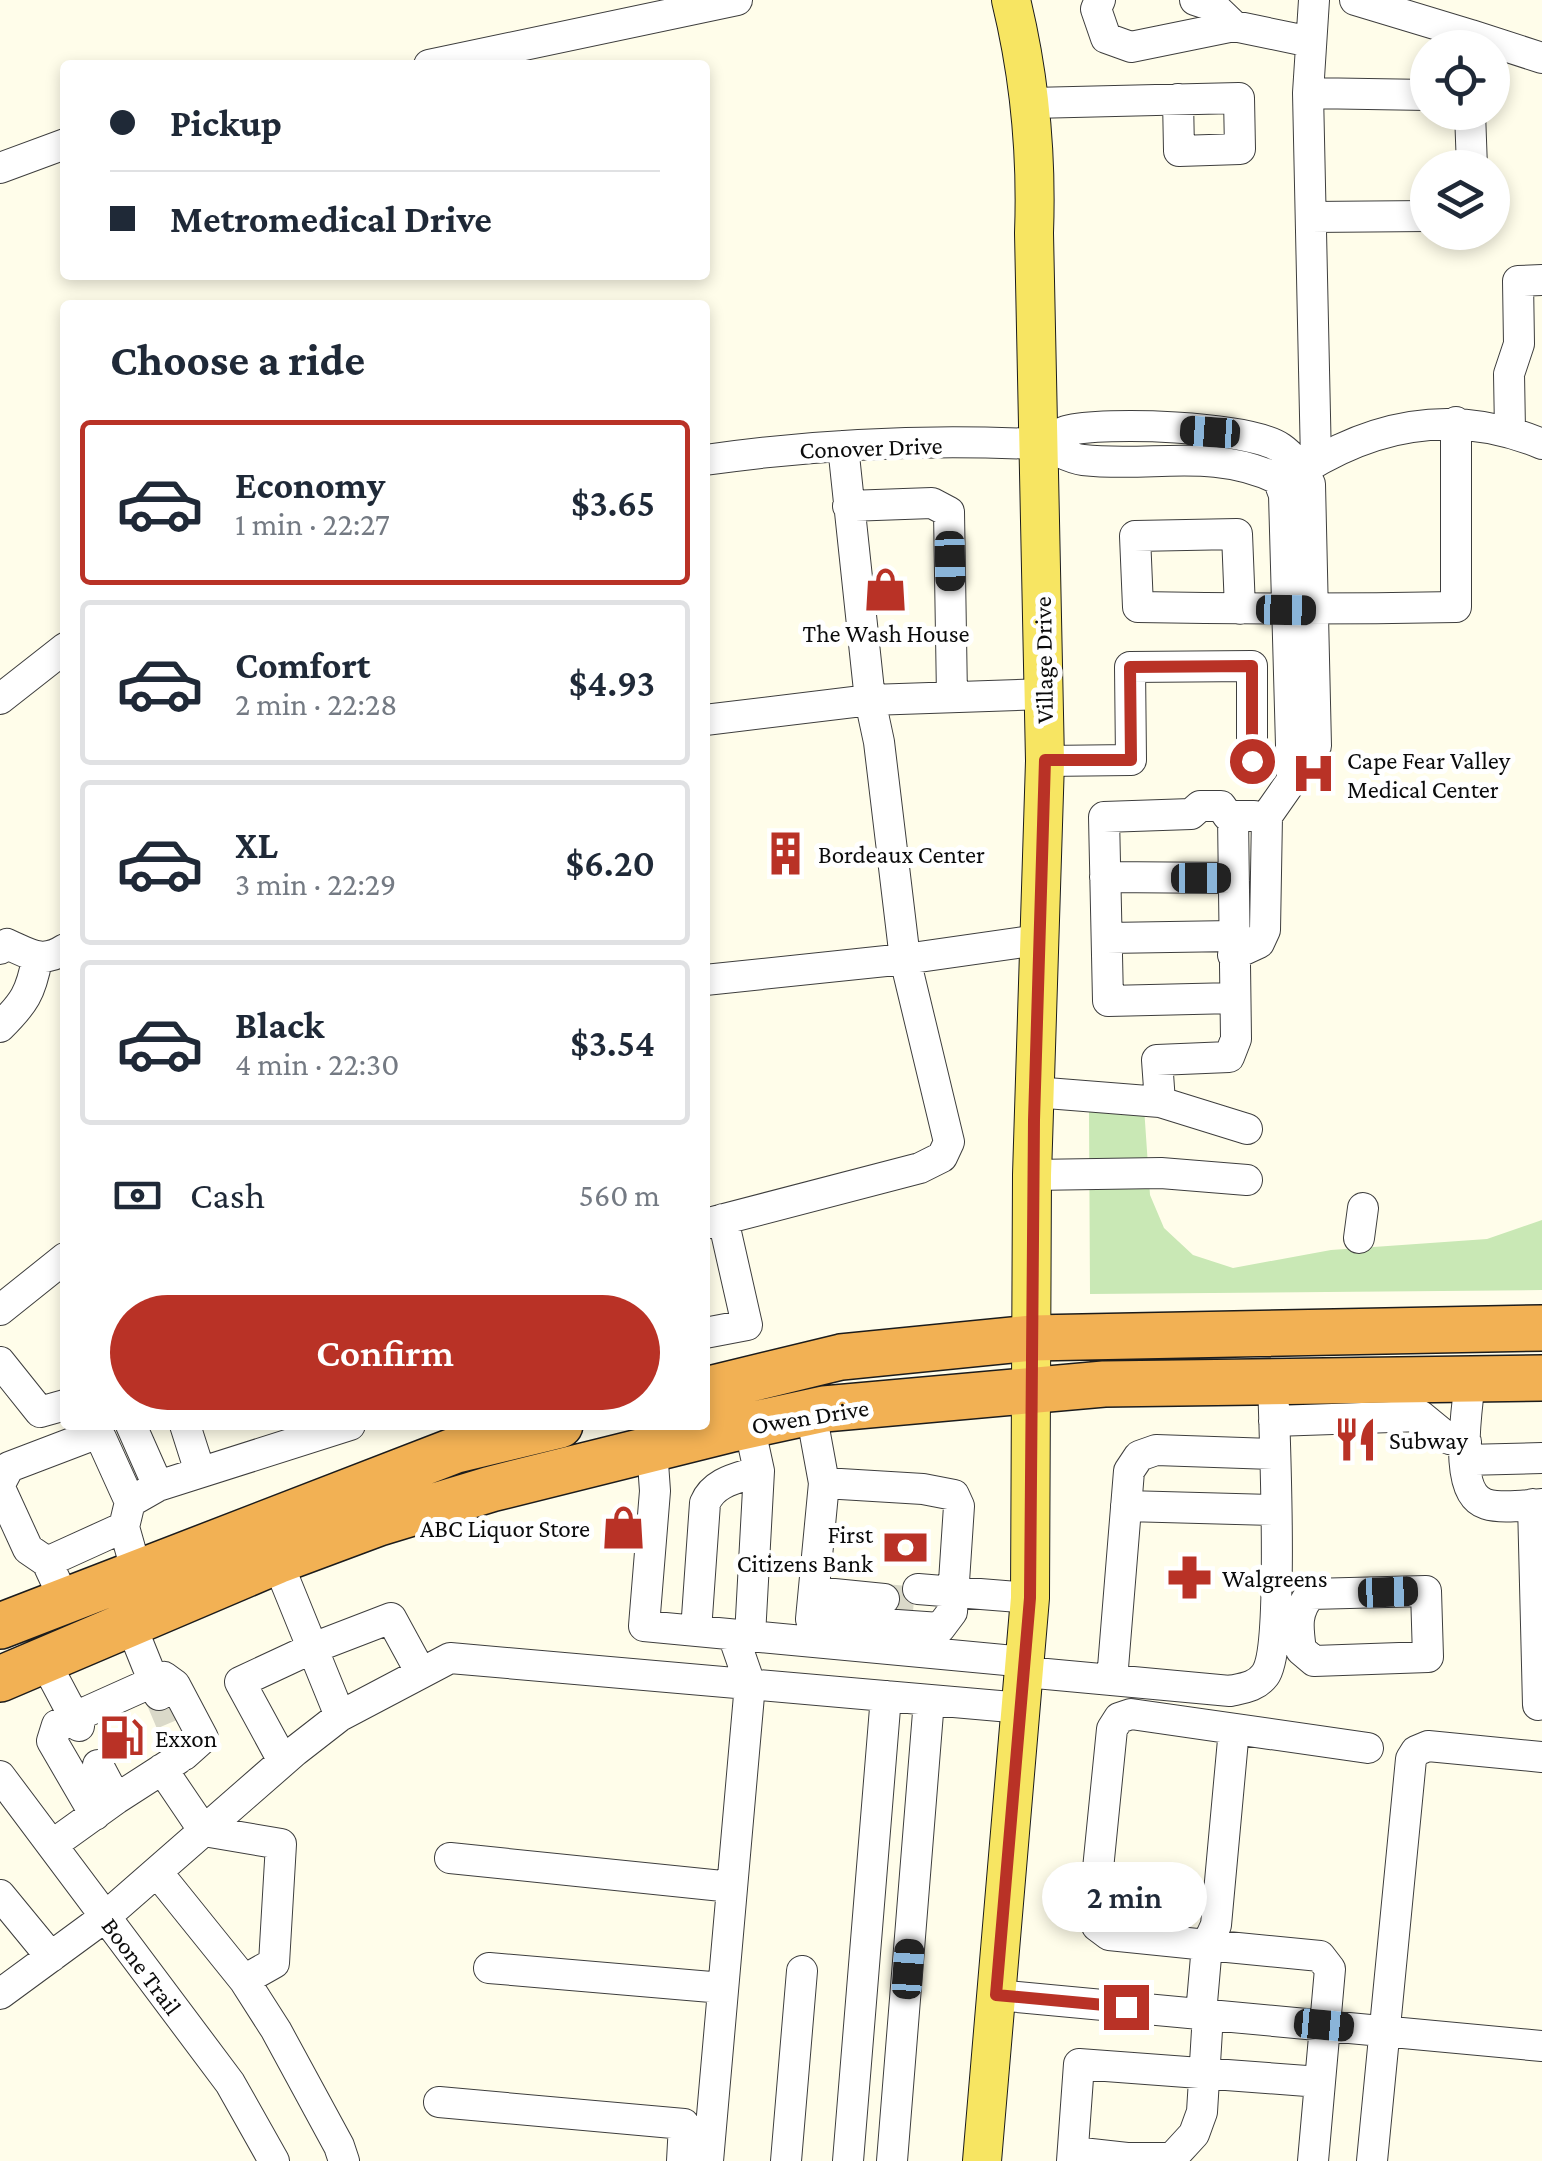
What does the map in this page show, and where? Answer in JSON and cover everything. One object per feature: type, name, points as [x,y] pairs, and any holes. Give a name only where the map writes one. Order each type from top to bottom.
[{"type":"highway","name":"Owen Drive","points":[[710,1389],[841,1357],[1032,1338],[1542,1328]]},
{"type":"highway","name":"Owen Drive","points":[[0,1679],[277,1561],[379,1523],[472,1494],[811,1412],[1104,1384],[1273,1400],[1470,1378],[1542,1378]]},
{"type":"highway","points":[[0,1626],[56,1581],[137,1573],[508,1431]]},
{"type":"main road","name":"Village Drive","points":[[982,2161],[1030,1598],[1032,1175],[1045,760],[1036,165],[1032,103],[1011,0]]},
{"type":"street","points":[[453,60],[738,0]]},
{"type":"street","points":[[1100,0],[1096,9],[1106,38],[1131,47],[1234,26],[1311,42]]},
{"type":"street","points":[[1195,0],[1213,6],[1234,26]]},
{"type":"street","points":[[1107,938],[1233,946],[1259,943],[1265,930],[1267,816],[1316,746],[1284,495],[1299,470],[1311,217],[1308,93],[1314,0]]},
{"type":"street","points":[[1355,0],[1440,30]]},
{"type":"street","points":[[1510,50],[1542,58]]},
{"type":"street","points":[[1308,93],[1410,95]]},
{"type":"street","points":[[1032,103],[1178,99]]},
{"type":"street","points":[[0,168],[60,146]]},
{"type":"street","points":[[1311,217],[1410,216]]},
{"type":"street","points":[[1510,430],[1509,374],[1519,344],[1518,281],[1542,280]]},
{"type":"street","points":[[1299,470],[1340,446],[1395,430],[1456,422],[1510,430],[1542,444]]},
{"type":"street","points":[[1240,609],[1456,607],[1456,422]]},
{"type":"street","name":"Conover Drive","points":[[710,459],[843,446],[1038,444],[1080,460],[1214,460],[1254,468],[1299,470]]},
{"type":"street","points":[[710,1332],[747,1325],[714,1222],[920,1168],[942,1156],[949,1142],[905,959],[870,700],[843,446]]},
{"type":"street","points":[[848,506],[932,503],[948,512],[952,697]]},
{"type":"street","points":[[0,699],[60,652]]},
{"type":"street","points":[[1045,760],[1131,760],[1130,667],[1252,666],[1252,761]]},
{"type":"street","points":[[710,719],[870,700],[1044,694]]},
{"type":"street","points":[[1234,998],[1108,1000],[1104,817],[1191,814],[1200,826],[1222,825],[1230,816],[1267,816]]},
{"type":"street","points":[[1160,1102],[1157,1060],[1228,1058],[1236,1039],[1230,816]]},
{"type":"street","points":[[1105,878],[1233,878]]},
{"type":"street","points":[[710,979],[1038,940]]},
{"type":"street","points":[[0,948],[7,944],[51,954],[22,1005],[0,1027]]},
{"type":"street","points":[[1034,1092],[1160,1102],[1247,1129]]},
{"type":"street","points":[[1032,1175],[1161,1174],[1247,1180]]},
{"type":"street","points":[[0,1310],[60,1262]]},
{"type":"street","points":[[4,1376],[40,1412],[60,1406]]},
{"type":"street","points":[[1470,1378],[1464,1478],[1474,1498],[1488,1505],[1538,1504],[1538,1705]]},
{"type":"street","points":[[652,1448],[656,1491],[644,1626],[742,1636],[1024,1681],[1112,1680],[1230,1690],[1254,1686],[1266,1674],[1288,1600],[1276,1510],[1273,1400],[1422,1416],[1466,1451],[1542,1458]]},
{"type":"street","points":[[811,1412],[824,1483],[813,1598]]},
{"type":"street","points":[[708,2161],[750,1684],[742,1636],[759,1471],[748,1425]]},
{"type":"street","points":[[133,1430],[158,1486]]},
{"type":"street","points":[[187,1430],[200,1472]]},
{"type":"street","points":[[137,1573],[127,1515],[101,1438],[92,1436],[8,1467],[0,1486],[28,1550],[56,1581],[127,1515],[158,1486],[334,1430]]},
{"type":"street","points":[[1112,1680],[1130,1471],[1139,1456],[1156,1450],[1274,1454]]},
{"type":"street","points":[[696,1631],[705,1502],[709,1492],[722,1483],[759,1471]]},
{"type":"street","points":[[813,1598],[940,1628],[951,1605],[959,1506],[954,1496],[923,1489],[824,1483]]},
{"type":"street","points":[[1126,1506],[1276,1510]]},
{"type":"street","points":[[277,1561],[340,1716]]},
{"type":"street","points":[[813,1598],[884,1598]]},
{"type":"street","points":[[917,1601],[951,1605],[1030,1598]]},
{"type":"street","points":[[283,1762],[240,1682],[390,1618],[421,1674]]},
{"type":"street","points":[[130,1623],[157,1688]]},
{"type":"street","points":[[0,1994],[105,1916],[340,1716],[450,1658],[929,1700],[1024,1681]]},
{"type":"street","points":[[44,1660],[76,1721]]},
{"type":"street","points":[[52,1845],[105,1807],[174,1753],[203,1738],[176,1685],[164,1678],[157,1688],[57,1726],[52,1741],[105,1807]]},
{"type":"street","points":[[848,2161],[886,1696]]},
{"type":"street","points":[[892,2161],[929,1700]]},
{"type":"street","points":[[1313,2161],[1330,1969],[1320,1956],[1109,1935],[1097,1926],[1094,1910],[1112,1729],[1120,1718],[1131,1714],[1368,1748]]},
{"type":"street","points":[[1234,1729],[1216,1925],[1207,1945],[1204,2074],[1202,2112],[1194,2134],[1172,2158],[1072,2156],[1079,2064],[1204,2074],[1320,2082]]},
{"type":"street","points":[[1372,2161],[1411,1759],[1416,1751],[1428,1746],[1542,1757]]},
{"type":"street","points":[[174,1753],[204,1831]]},
{"type":"street","points":[[98,1765],[105,1807]]},
{"type":"street","name":"Boone Trail","points":[[0,1776],[230,2082],[274,2161]]},
{"type":"street","points":[[204,1831],[281,1844],[274,1963],[244,1980]]},
{"type":"street","points":[[450,1858],[732,1887]]},
{"type":"street","points":[[158,1872],[244,1980],[285,2046],[344,2161]]},
{"type":"street","points":[[0,1896],[10,1926],[51,1956]]},
{"type":"street","points":[[488,1968],[723,1988]]},
{"type":"street","points":[[786,2161],[802,1971]]},
{"type":"street","points":[[996,1995],[1542,2046]]},
{"type":"street","points":[[439,2102],[684,2124],[682,2161]]},
{"type":"green space","points":[[1098,1105],[1144,1107],[1150,1195],[1164,1228],[1193,1255],[1233,1268],[1331,1250],[1487,1239],[1542,1220],[1542,1290],[1090,1294],[1089,1112]]},
{"type":"tunnel","points":[[884,1599],[917,1602]]},
{"type":"tunnel","points":[[159,1695],[176,1735]]},
{"type":"place","name":"The Wash House","points":[[886,589]]},
{"type":"place","name":"Cape Fear Valley Medical Center","points":[[1314,774]]},
{"type":"place","name":"Bordeaux Center","points":[[785,854]]},
{"type":"place","name":"Subway","points":[[1356,1440]]},
{"type":"place","name":"ABC Liquor Store","points":[[623,1528]]},
{"type":"place","name":"First Citizens Bank","points":[[906,1548]]},
{"type":"place","name":"Walgreens","points":[[1189,1578]]},
{"type":"place","name":"Exxon","points":[[122,1738]]},
{"type":"route","points":[[1126,2007],[996,1995],[1030,1598],[1032,1212],[1045,760],[1131,760],[1130,667],[1252,666],[1252,761]]}]
